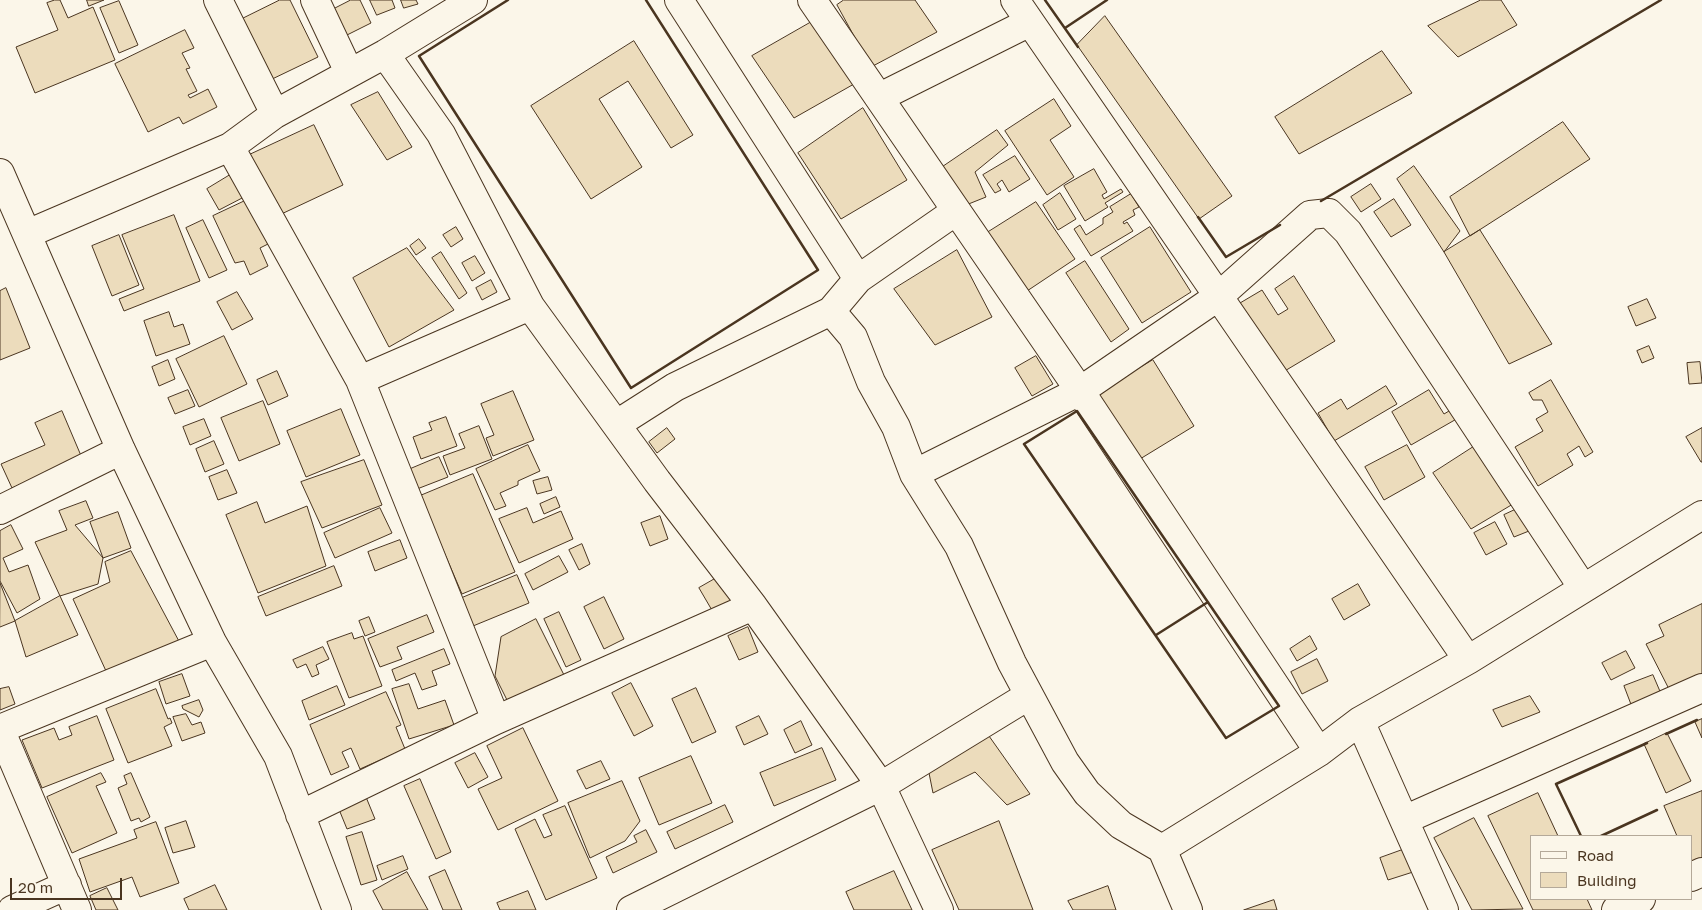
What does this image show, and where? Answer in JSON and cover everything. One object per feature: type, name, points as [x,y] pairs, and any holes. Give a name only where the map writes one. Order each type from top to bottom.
[{"type":"street","points":[[218,0],[275,114]]},
{"type":"street","points":[[315,0],[349,72]]},
{"type":"street","points":[[27,234],[230,147],[275,114],[385,54],[473,0]]},
{"type":"street","points":[[679,0],[858,278]]},
{"type":"street","points":[[812,0],[1080,390],[1319,752]]},
{"type":"street","points":[[880,97],[1022,11],[1220,296],[1468,660]]},
{"type":"street","points":[[385,54],[440,134],[530,306],[657,481],[753,606],[881,786],[939,910]]},
{"type":"street","points":[[230,147],[360,380],[496,720]]},
{"type":"street","points":[[0,173],[121,450],[212,642],[278,756],[337,910]]},
{"type":"street","points":[[617,424],[675,387],[831,311],[858,278],[956,211]]},
{"type":"street","points":[[914,474],[1080,390],[1220,296],[1310,215],[1329,213],[1348,232],[1584,588]]},
{"type":"street","points":[[360,380],[530,306]]},
{"type":"street","points":[[831,311],[853,336],[871,382],[896,427],[914,474],[959,546],[1028,696],[1065,762],[1087,793],[1121,825],[1162,849],[1188,910]]},
{"type":"street","points":[[0,510],[121,450]]},
{"type":"street","points":[[1162,849],[1319,752],[1360,721],[1468,660],[1701,517]]},
{"type":"street","points":[[300,814],[496,720],[753,606]]},
{"type":"street","points":[[77,910],[0,729],[212,642]]},
{"type":"street","points":[[1404,820],[1702,688]]},
{"type":"street","points":[[631,910],[881,786],[1028,696]]},
{"type":"street","points":[[1360,721],[1444,910]]},
{"type":"street","points":[[12,910],[67,885]]},
{"type":"street","points":[[1616,910],[1639,900]]},
{"type":"building","points":[[60,0],[68,18],[93,7],[115,60],[35,93],[16,47],[58,30],[47,3]]},
{"type":"building","points":[[87,0],[104,0],[89,6]]},
{"type":"building","points":[[280,0],[290,0],[318,57],[266,82],[236,22]]},
{"type":"building","points":[[351,0],[360,0],[371,23],[345,36],[332,10]]},
{"type":"building","points":[[370,0],[392,0],[395,8],[377,15]]},
{"type":"building","points":[[401,0],[416,0],[418,4],[404,8]]},
{"type":"building","points":[[844,0],[915,0],[937,32],[871,67],[837,5]]},
{"type":"building","points":[[1481,0],[1501,0],[1517,25],[1458,57],[1428,26]]},
{"type":"building","points":[[119,1],[138,45],[119,53],[100,8]]},
{"type":"building","points":[[1105,16],[1232,196],[1199,219],[1077,45]]},
{"type":"building","points":[[815,20],[854,84],[794,118],[752,56]]},
{"type":"building","points":[[185,30],[194,48],[182,53],[190,68],[186,69],[197,91],[188,95],[190,98],[208,89],[217,107],[183,124],[179,117],[148,132],[115,64]]},
{"type":"building","points":[[634,41],[693,135],[671,148],[628,81],[599,99],[642,167],[591,199],[531,106]]},
{"type":"building","points":[[1382,51],[1412,93],[1299,154],[1275,117]]},
{"type":"building","points":[[378,92],[412,147],[387,160],[351,105]]},
{"type":"building","points":[[1054,99],[1071,126],[1050,140],[1074,177],[1047,195],[1005,131]]},
{"type":"building","points":[[863,108],[907,180],[841,219],[798,153]]},
{"type":"building","points":[[1563,122],[1590,159],[1470,236],[1450,197]]},
{"type":"building","points":[[314,125],[343,185],[275,217],[247,156]]},
{"type":"building","points":[[997,130],[1008,145],[975,172],[986,197],[966,205],[941,168]]},
{"type":"building","points":[[1015,156],[1030,179],[1009,192],[1002,180],[997,184],[1001,190],[995,193],[983,175]]},
{"type":"building","points":[[1414,166],[1460,231],[1444,252],[1397,179]]},
{"type":"building","points":[[1094,169],[1107,192],[1102,195],[1104,199],[1121,189],[1123,192],[1105,203],[1108,207],[1085,221],[1064,186]]},
{"type":"building","points":[[235,172],[246,196],[219,210],[207,189]]},
{"type":"building","points":[[1371,184],[1381,199],[1361,212],[1351,197]]},
{"type":"building","points":[[1060,193],[1076,219],[1058,230],[1043,205]]},
{"type":"building","points":[[1131,194],[1139,207],[1133,210],[1135,215],[1123,222],[1124,224],[1127,222],[1133,231],[1091,256],[1074,229],[1080,225],[1086,235],[1103,224],[1103,218],[1113,212],[1110,207]]},
{"type":"building","points":[[1394,199],[1411,225],[1391,237],[1374,212]]},
{"type":"building","points":[[247,200],[268,244],[260,248],[268,266],[250,275],[244,261],[235,263],[213,216]]},
{"type":"building","points":[[1036,202],[1075,259],[1021,295],[982,236]]},
{"type":"building","points":[[174,215],[200,281],[124,311],[119,299],[144,289],[122,235]]},
{"type":"building","points":[[203,220],[227,270],[209,278],[186,228]]},
{"type":"building","points":[[456,227],[463,239],[451,247],[443,235]]},
{"type":"building","points":[[1150,227],[1191,292],[1142,323],[1101,258]]},
{"type":"building","points":[[1480,230],[1552,344],[1509,364],[1444,252]]},
{"type":"building","points":[[119,235],[139,285],[112,296],[92,246]]},
{"type":"building","points":[[419,239],[426,248],[416,255],[410,246]]},
{"type":"building","points":[[407,248],[454,310],[389,347],[353,278]]},
{"type":"building","points":[[957,250],[992,317],[935,345],[894,289]]},
{"type":"building","points":[[441,252],[467,293],[459,299],[432,258]]},
{"type":"building","points":[[475,256],[485,273],[472,281],[462,263]]},
{"type":"building","points":[[1085,261],[1129,329],[1111,342],[1066,273]]},
{"type":"building","points":[[1294,276],[1335,341],[1283,372],[1240,303],[1262,290],[1278,315],[1288,309],[1275,289]]},
{"type":"building","points":[[491,280],[497,292],[482,300],[476,288]]},
{"type":"building","points":[[6,288],[30,348],[0,360],[0,291]]},
{"type":"building","points":[[237,292],[253,319],[232,330],[217,302]]},
{"type":"building","points":[[1647,299],[1656,318],[1636,326],[1628,307]]},
{"type":"building","points":[[169,312],[174,327],[183,324],[190,344],[156,356],[144,321]]},
{"type":"building","points":[[224,336],[247,384],[199,407],[176,359]]},
{"type":"building","points":[[1649,346],[1654,358],[1642,363],[1637,351]]},
{"type":"building","points":[[1036,356],[1053,384],[1032,396],[1015,368]]},
{"type":"building","points":[[168,360],[175,379],[159,386],[152,367]]},
{"type":"building","points":[[1153,360],[1194,426],[1140,459],[1098,393]]},
{"type":"building","points":[[1700,362],[1702,383],[1689,384],[1687,363]]},
{"type":"building","points":[[277,371],[288,396],[268,405],[257,380]]},
{"type":"building","points":[[1551,380],[1593,452],[1585,457],[1579,446],[1567,454],[1573,465],[1538,486],[1515,447],[1543,431],[1536,419],[1548,412],[1542,400],[1533,400],[1529,393]]},
{"type":"building","points":[[1386,386],[1397,404],[1334,441],[1318,413],[1341,399],[1347,409]]},
{"type":"building","points":[[188,390],[195,406],[175,414],[168,398]]},
{"type":"building","points":[[1429,390],[1444,414],[1454,408],[1460,417],[1411,445],[1392,412]]},
{"type":"building","points":[[513,391],[534,440],[493,456],[486,438],[494,435],[481,404]]},
{"type":"building","points":[[263,401],[280,444],[239,461],[221,418]]},
{"type":"building","points":[[341,409],[360,455],[306,477],[287,431]]},
{"type":"building","points":[[62,411],[82,458],[12,488],[1,464],[45,445],[35,423]]},
{"type":"building","points":[[446,417],[457,446],[421,459],[413,437],[432,430],[429,423]]},
{"type":"building","points":[[204,419],[211,436],[190,445],[183,427]]},
{"type":"building","points":[[479,426],[492,459],[450,475],[443,456],[465,448],[459,434]]},
{"type":"building","points":[[667,428],[675,439],[657,453],[649,442]]},
{"type":"building","points":[[1702,428],[1702,462],[1701,462],[1686,437]]},
{"type":"building","points":[[214,441],[224,464],[205,472],[196,449]]},
{"type":"building","points":[[1478,444],[1513,504],[1471,529],[1433,473]]},
{"type":"building","points":[[528,445],[540,471],[518,481],[518,485],[500,493],[506,506],[495,510],[476,469]]},
{"type":"building","points":[[1407,445],[1425,477],[1384,500],[1365,467]]},
{"type":"building","points":[[439,457],[448,477],[417,489],[408,470]]},
{"type":"building","points":[[364,460],[382,505],[322,528],[301,482]]},
{"type":"building","points":[[227,470],[237,493],[218,500],[209,477]]},
{"type":"building","points":[[473,474],[515,572],[462,594],[420,496]]},
{"type":"building","points":[[548,477],[552,490],[537,494],[533,481]]},
{"type":"building","points":[[556,497],[560,507],[544,514],[540,504]]},
{"type":"building","points":[[86,501],[93,518],[75,525],[103,558],[98,584],[60,596],[35,542],[67,530],[59,511]]},
{"type":"building","points":[[257,502],[265,523],[307,506],[326,566],[258,593],[226,515]]},
{"type":"building","points":[[380,508],[392,533],[335,558],[324,533]]},
{"type":"building","points":[[527,508],[533,523],[561,511],[573,539],[519,563],[499,519]]},
{"type":"building","points":[[1519,508],[1529,531],[1514,537],[1504,515]]},
{"type":"building","points":[[118,512],[131,548],[103,558],[90,522]]},
{"type":"building","points":[[660,516],[668,539],[650,546],[641,523]]},
{"type":"building","points":[[1495,522],[1507,544],[1486,555],[1474,533]]},
{"type":"building","points":[[11,525],[23,549],[3,558],[9,572],[28,565],[40,599],[17,613],[0,581],[0,531]]},
{"type":"building","points":[[400,540],[407,558],[375,571],[368,552]]},
{"type":"building","points":[[582,544],[590,564],[579,570],[569,550]]},
{"type":"building","points":[[131,551],[181,645],[106,671],[73,599],[110,582],[105,562]]},
{"type":"building","points":[[559,556],[568,572],[533,590],[525,574]]},
{"type":"building","points":[[334,566],[342,586],[266,616],[258,597]]},
{"type":"building","points":[[517,575],[529,603],[473,626],[462,598]]},
{"type":"building","points":[[720,576],[734,600],[713,612],[699,588]]},
{"type":"building","points":[[0,583],[15,621],[0,627]]},
{"type":"building","points":[[1358,584],[1370,605],[1344,620],[1332,599]]},
{"type":"building","points":[[60,596],[78,635],[26,657],[15,621]]},
{"type":"building","points":[[604,597],[624,639],[604,649],[584,607]]},
{"type":"building","points":[[1702,604],[1702,678],[1671,693],[1646,644],[1664,636],[1659,625]]},
{"type":"building","points":[[559,612],[581,660],[566,667],[544,619]]},
{"type":"building","points":[[427,615],[434,632],[397,647],[402,659],[380,667],[368,639]]},
{"type":"building","points":[[369,617],[375,632],[365,636],[359,621]]},
{"type":"building","points":[[536,619],[564,675],[508,702],[495,676],[501,637]]},
{"type":"building","points":[[748,627],[758,652],[739,660],[728,636]]},
{"type":"building","points":[[352,633],[354,639],[363,636],[382,686],[349,698],[327,642]]},
{"type":"building","points":[[1310,636],[1317,649],[1297,661],[1290,649]]},
{"type":"building","points":[[323,647],[329,659],[316,665],[319,674],[312,677],[306,664],[297,668],[293,660]]},
{"type":"building","points":[[444,649],[450,664],[432,671],[437,685],[422,690],[415,673],[396,681],[392,670]]},
{"type":"building","points":[[1626,651],[1635,668],[1611,680],[1602,663]]},
{"type":"building","points":[[1317,659],[1328,681],[1302,694],[1291,672]]},
{"type":"building","points":[[182,674],[190,696],[166,704],[159,682]]},
{"type":"building","points":[[1653,675],[1662,696],[1632,707],[1624,686]]},
{"type":"building","points":[[631,683],[653,726],[634,736],[612,693]]},
{"type":"building","points":[[409,684],[418,709],[445,700],[454,725],[409,739],[392,689]]},
{"type":"building","points":[[337,686],[345,705],[309,720],[302,701]]},
{"type":"building","points":[[9,687],[15,704],[0,710],[0,689]]},
{"type":"building","points":[[696,688],[716,732],[692,743],[672,699]]},
{"type":"building","points":[[156,689],[168,719],[170,718],[172,723],[164,727],[172,746],[128,763],[106,709]]},
{"type":"building","points":[[386,692],[401,725],[396,727],[405,749],[360,769],[351,748],[342,752],[349,767],[331,775],[310,725]]},
{"type":"building","points":[[1530,696],[1540,712],[1502,727],[1493,710]]},
{"type":"building","points":[[199,700],[203,710],[199,717],[183,709],[182,706]]},
{"type":"building","points":[[186,714],[192,725],[201,722],[205,733],[182,741],[173,717]]},
{"type":"building","points":[[97,716],[114,760],[42,788],[22,740],[54,728],[59,740],[72,735],[69,727]]},
{"type":"building","points":[[759,716],[768,734],[744,745],[736,727]]},
{"type":"building","points":[[1702,719],[1702,738],[1695,722]]},
{"type":"building","points":[[801,721],[812,745],[795,753],[784,730]]},
{"type":"building","points":[[523,728],[558,801],[498,830],[478,789],[502,778],[487,746]]},
{"type":"building","points":[[1667,733],[1691,781],[1666,793],[1644,744]]},
{"type":"building","points":[[989,736],[1030,794],[1007,805],[975,772],[933,793],[929,773]]},
{"type":"building","points":[[822,748],[836,780],[774,806],[760,773]]},
{"type":"building","points":[[475,753],[488,777],[468,788],[455,763]]},
{"type":"building","points":[[691,756],[712,803],[659,825],[639,778]]},
{"type":"building","points":[[601,761],[610,779],[586,789],[577,771]]},
{"type":"building","points":[[101,773],[106,782],[96,786],[117,833],[72,853],[47,797]]},
{"type":"building","points":[[131,773],[150,817],[141,822],[139,818],[131,821],[118,788],[127,784],[124,776]]},
{"type":"building","points":[[420,779],[451,852],[436,859],[404,786]]},
{"type":"building","points":[[622,781],[640,821],[625,841],[590,858],[568,803]]},
{"type":"building","points":[[1702,791],[1702,865],[1692,866],[1692,835],[1677,835],[1664,806]]},
{"type":"building","points":[[1538,793],[1558,835],[1530,835],[1530,900],[1587,900],[1592,910],[1533,910],[1488,816]]},
{"type":"building","points":[[366,797],[375,819],[347,829],[338,807]]},
{"type":"building","points":[[725,805],[733,822],[675,849],[667,832]]},
{"type":"building","points":[[565,806],[597,878],[546,900],[515,829],[535,819],[544,838],[552,835],[543,815]]},
{"type":"building","points":[[1474,818],[1523,909],[1472,910],[1434,838]]},
{"type":"building","points":[[186,821],[195,847],[173,853],[165,828]]},
{"type":"building","points":[[999,821],[1033,910],[959,910],[932,850]]},
{"type":"building","points":[[156,822],[179,883],[140,897],[132,877],[90,892],[79,859],[137,838],[134,830]]},
{"type":"building","points":[[646,830],[657,852],[613,873],[606,857],[637,842],[634,836]]},
{"type":"building","points":[[362,832],[377,880],[361,885],[346,837]]},
{"type":"building","points":[[1405,849],[1413,872],[1388,880],[1380,858]]},
{"type":"building","points":[[403,856],[408,869],[382,880],[377,866]]},
{"type":"building","points":[[445,870],[462,910],[443,910],[429,877]]},
{"type":"building","points":[[894,871],[912,910],[854,910],[846,892]]},
{"type":"building","points":[[407,872],[428,910],[383,910],[373,891]]},
{"type":"building","points":[[215,885],[227,910],[189,910],[184,899]]},
{"type":"building","points":[[1108,886],[1116,910],[1073,910],[1068,901]]},
{"type":"building","points":[[107,888],[118,910],[96,910],[90,896]]},
{"type":"building","points":[[528,891],[536,910],[500,910],[497,903]]},
{"type":"building","points":[[1274,900],[1277,910],[1244,910]]},
{"type":"wall","points":[[508,0],[419,56],[631,388],[818,270],[646,0]]},
{"type":"wall","points":[[1045,0],[1078,47]]},
{"type":"wall","points":[[1065,28],[1107,0]]},
{"type":"wall","points":[[1321,201],[1661,0]]},
{"type":"wall","points":[[1198,217],[1226,257],[1280,225]]},
{"type":"wall","points":[[1077,411],[1279,706],[1226,738],[1024,444],[1077,411]]},
{"type":"wall","points":[[1156,635],[1208,602]]},
{"type":"wall","points":[[1666,734],[1697,720]]},
{"type":"wall","points":[[1581,835],[1556,784],[1647,743]]},
{"type":"wall","points":[[1603,835],[1657,810]]}]
